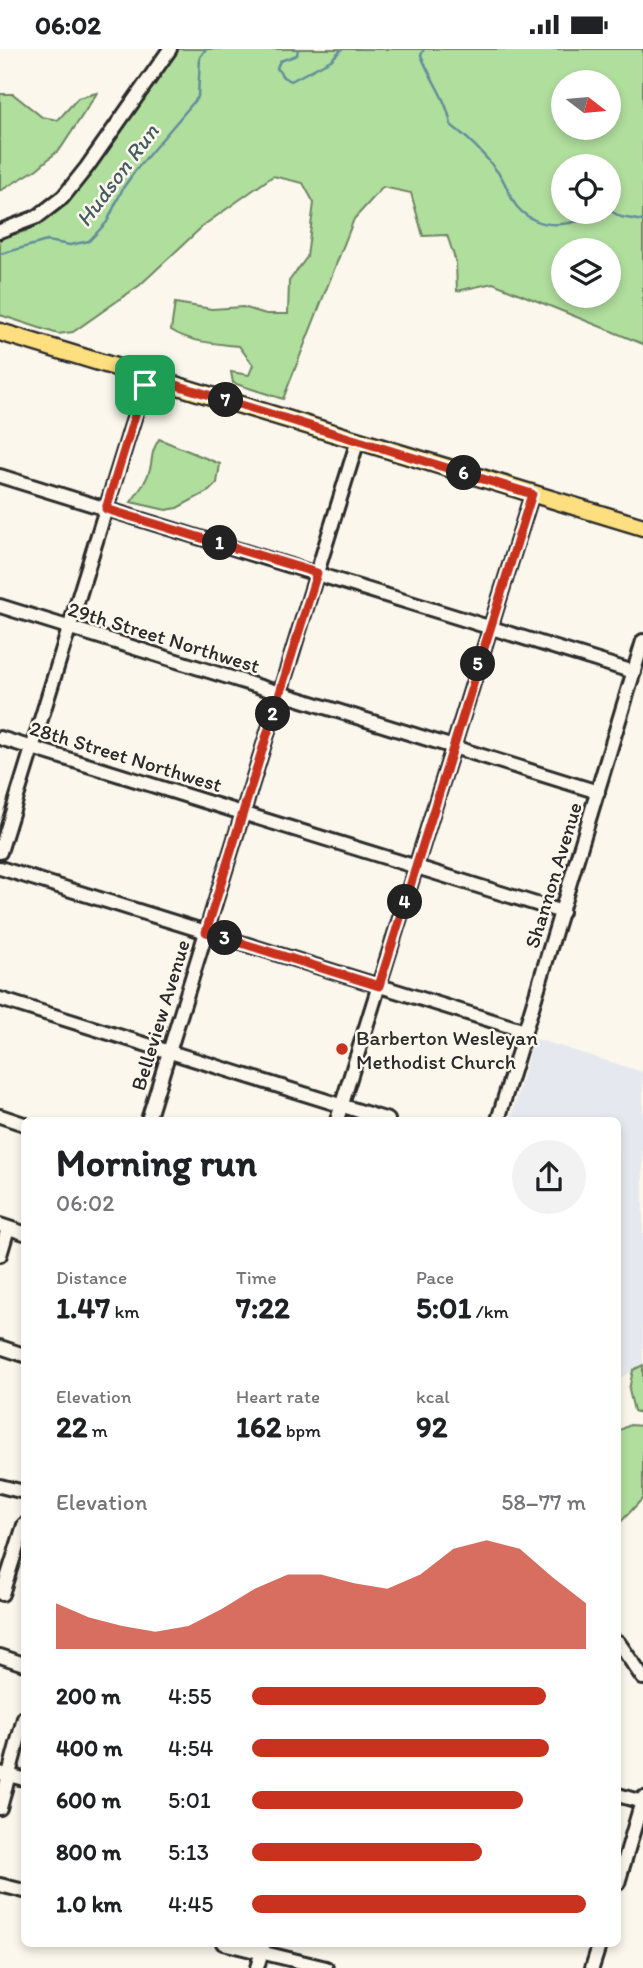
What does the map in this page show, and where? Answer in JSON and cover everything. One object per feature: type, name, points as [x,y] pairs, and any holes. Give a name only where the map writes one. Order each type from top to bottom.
[{"type":"main road","points":[[0,331],[643,527]]},
{"type":"street","points":[[0,231],[37,217],[63,197],[170,49]]},
{"type":"street","points":[[0,852],[147,376]]},
{"type":"street","name":"Belleview Avenue","points":[[149,1117],[358,440]]},
{"type":"street","points":[[0,475],[634,672]]},
{"type":"street","points":[[338,1117],[532,494]]},
{"type":"street","name":"29th Street Northwest","points":[[0,606],[598,792]]},
{"type":"street","name":"Shannon Avenue","points":[[499,1117],[643,641]]},
{"type":"street","name":"28th Street Northwest","points":[[0,738],[562,912]]},
{"type":"street","points":[[0,868],[525,1031]]},
{"type":"street","points":[[0,999],[378,1117]]},
{"type":"street","points":[[0,1116],[21,1123]]},
{"type":"street","points":[[0,1255],[4,1226],[21,1232]]},
{"type":"street","points":[[0,1347],[21,1354]]},
{"type":"street","points":[[0,1486],[21,1491]]},
{"type":"street","points":[[2,1594],[21,1534]]},
{"type":"street","points":[[621,1646],[643,1678]]},
{"type":"street","points":[[0,1656],[21,1663]]},
{"type":"street","points":[[0,1808],[5,1774],[21,1727]]},
{"type":"street","points":[[621,1796],[642,1800],[621,1873]]},
{"type":"street","points":[[0,1885],[21,1890]]},
{"type":"street","points":[[257,1968],[263,1947],[326,1968]]},
{"type":"street","points":[[592,1968],[599,1947]]},
{"type":"shaded area","points":[[533,1038],[643,1072],[643,1365],[621,1377],[621,1117],[512,1117]]},
{"type":"green space","points":[[178,49],[643,49],[643,344],[554,308],[621,308],[621,238],[551,238],[551,307],[493,283],[457,291],[456,262],[447,235],[423,236],[411,193],[383,187],[354,219],[283,399],[233,383],[231,372],[249,375],[253,365],[239,346],[195,340],[171,330],[175,303],[212,309],[243,307],[266,314],[288,314],[289,281],[307,257],[314,203],[303,183],[273,176],[204,225],[140,285],[73,332],[58,334],[0,315],[0,238],[26,231],[59,210]]},
{"type":"green space","points":[[97,93],[61,148],[37,169],[0,191],[0,94],[13,94],[42,117],[58,120],[78,98]]},
{"type":"green space","points":[[159,439],[220,464],[217,483],[209,491],[177,508],[166,510],[131,502],[148,476]]},
{"type":"green space","points":[[643,1365],[643,1414],[634,1411],[629,1390],[633,1370]]},
{"type":"green space","points":[[630,1425],[643,1426],[643,1498],[621,1522],[621,1430]]},
{"type":"waterway","name":"Hudson Run","points":[[0,254],[47,241],[70,245],[89,241],[107,222],[123,188],[135,171],[198,97],[200,57],[206,49]]},
{"type":"waterway","name":"Hudson Run","points":[[298,49],[297,55],[280,61],[277,68],[283,77],[291,81],[331,60],[342,49]]},
{"type":"waterway","name":"Hudson Run","points":[[424,49],[421,55],[446,106],[451,125],[495,168],[518,208],[527,216],[551,224]]},
{"type":"waterway","name":"Hudson Run","points":[[621,217],[643,221]]},
{"type":"place","name":"Barberton Wesleyan Methodist Church","points":[[342,1049]]},
{"type":"route","points":[[147,376],[532,494],[379,986],[206,932],[317,573],[106,509],[145,385],[147,376]]}]
